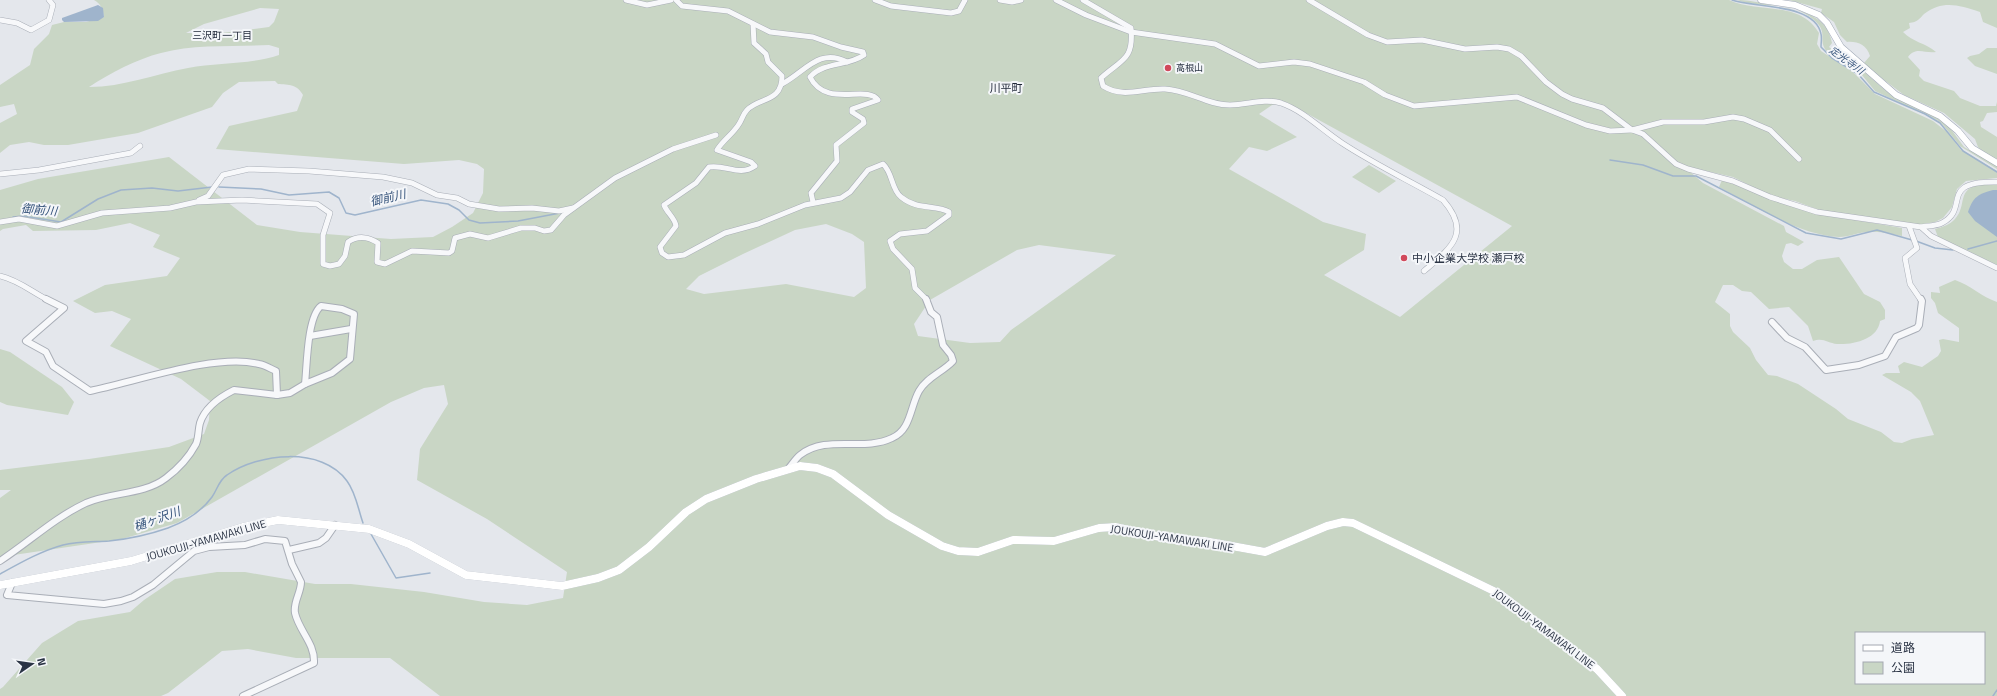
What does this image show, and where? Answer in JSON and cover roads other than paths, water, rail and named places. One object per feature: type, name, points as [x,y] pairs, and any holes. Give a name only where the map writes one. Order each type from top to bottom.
[{"type":"main road","points":[[1761,0],[1800,7],[1822,17],[1829,25],[1835,40],[1841,47],[1884,85],[1896,95],[1940,116],[1954,127],[1972,148],[1997,163]]},
{"type":"main road","name":"JOUKOUJI-YAMAWAKI LINE","points":[[0,585],[131,561],[260,522],[278,520],[369,529],[394,537],[409,544],[466,575],[562,586],[598,578],[618,570],[649,547],[686,512],[706,499],[756,479],[800,466],[817,468],[833,474],[888,515],[942,546],[958,551],[978,552],[1013,540],[1054,541],[1099,528],[1115,527],[1169,539],[1204,541],[1264,552],[1290,544],[1327,526],[1343,522],[1353,523],[1500,594],[1597,668],[1622,696]]},
{"type":"street","points":[[0,20],[18,23],[31,30],[46,22],[50,18],[50,11],[53,5],[49,0]]},
{"type":"street","points":[[626,0],[648,5],[671,0]]},
{"type":"street","points":[[676,0],[682,6],[728,10],[744,17],[770,32],[814,37],[841,47],[863,52],[864,55],[861,58],[819,68],[810,77],[816,87],[830,93],[872,95],[876,96],[878,100],[852,109],[852,112],[862,118],[864,123],[836,145],[837,161],[811,193],[813,202]]},
{"type":"street","points":[[689,0],[689,6]]},
{"type":"street","points":[[875,0],[885,5],[910,6],[951,13],[959,12],[965,0]]},
{"type":"street","points":[[1000,0],[1012,2],[1021,0]]},
{"type":"street","points":[[1056,0],[1086,15],[1131,32],[1215,44],[1259,66],[1294,62],[1310,64],[1364,82],[1385,95],[1414,106],[1517,97],[1601,130],[1632,130],[1663,122],[1699,122],[1730,117],[1739,118],[1770,130],[1799,159]]},
{"type":"street","points":[[1083,0],[1131,28],[1131,47],[1128,56],[1101,78],[1103,86],[1108,90],[1133,94],[1163,89],[1175,90],[1208,101],[1229,105],[1263,101],[1284,103],[1343,143],[1443,200],[1453,210],[1458,223],[1458,234],[1454,244],[1424,271]]},
{"type":"street","points":[[1309,0],[1345,23],[1368,35],[1387,42],[1422,40],[1465,50],[1497,47],[1509,49],[1521,56],[1546,82],[1562,94],[1572,99],[1603,108],[1632,130],[1643,134],[1676,164],[1688,169],[1733,181],[1770,197],[1817,212],[1834,216],[1909,226],[1921,227],[1937,225],[1947,219],[1954,210],[1959,191],[1969,183],[1997,182]]},
{"type":"street","points":[[754,24],[754,43],[766,54],[768,62],[782,76],[782,84]]},
{"type":"street","points":[[788,469],[799,456],[816,446],[828,444],[866,445],[894,437],[903,430],[908,422],[914,401],[927,380],[948,367],[953,361],[942,345],[936,317],[931,312],[926,298],[915,288],[913,270],[893,250],[890,244],[890,241],[900,234],[928,231],[949,215],[948,210],[919,206],[903,199],[896,191],[888,168],[883,164],[866,171],[859,177],[853,188],[844,196],[837,199],[813,202],[753,226],[716,236],[685,256],[668,257],[662,253],[660,247],[676,226],[675,220],[666,212],[664,205],[696,183],[709,167],[720,166],[739,172],[750,171],[754,164],[717,150],[722,140],[739,125],[747,110],[773,97],[782,84],[790,80],[814,62],[823,58],[838,57],[848,62]]},
{"type":"street","points":[[0,222],[19,219],[57,226],[102,213],[170,208],[196,202],[285,200],[323,207],[330,213],[323,235],[324,252],[322,262],[330,266],[339,264],[343,260],[348,242],[352,239],[370,239],[378,243],[377,262],[385,264],[403,254],[412,251],[449,253],[452,251],[455,238],[460,236],[470,234],[488,238],[512,230],[529,227],[548,231],[554,228],[574,207],[625,172],[646,164],[673,149],[716,135]]},
{"type":"street","points":[[0,174],[39,170],[131,154],[140,146]]},
{"type":"street","points":[[196,202],[208,196],[223,175],[249,169],[309,171],[394,178],[412,183],[437,195],[457,198],[469,204],[499,209],[532,208],[559,211],[574,207]]},
{"type":"street","points":[[1772,322],[1787,338],[1809,351],[1826,370],[1859,365],[1885,356],[1894,338],[1903,332],[1917,328],[1919,325],[1922,301],[1910,284],[1905,258],[1916,250],[1915,241],[1909,226]]},
{"type":"street","points":[[1921,227],[1931,236],[1997,268]]},
{"type":"street","points":[[0,276],[14,279],[30,291],[64,308],[26,341],[46,352],[54,366],[90,391],[113,387],[191,367],[236,361],[269,366],[276,371],[278,395]]},
{"type":"street","points":[[0,561],[40,530],[98,498],[148,486],[165,480],[179,466],[196,443],[204,412],[228,393],[234,390],[278,395],[290,392],[332,373],[350,359],[351,329],[354,314],[346,310],[321,306],[316,310],[310,336],[305,384]]},
{"type":"street","points":[[310,336],[351,329]]},
{"type":"street","points":[[289,550],[322,541],[335,525]]},
{"type":"street","points":[[12,583],[7,595],[104,604],[133,597],[153,585],[194,551],[209,547],[245,545],[265,539],[284,541],[289,550],[293,566],[302,582],[295,606],[295,613],[309,642],[315,658],[314,663],[244,696]]},
{"type":"water","points":[[98,5],[103,8],[104,17],[98,21],[64,22],[62,20],[62,18]]},
{"type":"water","points":[[1997,190],[1997,237],[1975,221],[1968,212],[1972,203],[1977,197],[1983,193]]},
{"type":"waterway","name":"定光寺川","points":[[1732,0],[1783,8],[1808,17],[1816,24],[1821,34],[1821,47],[1832,58],[1858,74],[1874,92],[1925,114],[1940,123],[1963,151],[1997,172]]},
{"type":"waterway","points":[[1610,160],[1643,165],[1673,176],[1696,176],[1806,233],[1841,239],[1877,230],[1912,240]]},
{"type":"waterway","name":"御前川","points":[[13,217],[23,216],[61,222],[98,199],[121,190],[152,188],[178,191],[212,187]]},
{"type":"waterway","name":"御前川","points":[[219,187],[261,189],[289,195],[329,192],[339,198],[346,213],[355,215],[421,200],[448,204],[459,210],[469,220],[480,223],[518,221],[560,213]]},
{"type":"waterway","points":[[1916,241],[1935,248],[1953,250]]},
{"type":"waterway","points":[[1968,249],[1997,241]]},
{"type":"waterway","name":"樋ヶ沢川","points":[[0,574],[39,554],[63,545],[131,538],[174,526],[186,520],[203,507],[212,497],[220,482],[227,475],[255,462],[272,458],[306,458],[322,462],[336,470],[350,486],[355,496],[363,523]]},
{"type":"waterway","name":"樋ヶ沢川","points":[[371,534],[396,578],[430,573]]},
{"type":"waterway","name":"定光寺川","points":[[1993,696],[1997,690]]},
{"type":"place","name":"高根山","points":[[1168,68]]},
{"type":"place","name":"中小企業大学校 瀬戸校","points":[[1404,258]]},
{"type":"district","name":"三沢町一丁目","points":[[222,35]]},
{"type":"district","name":"川平町","points":[[1006,88]]}]
